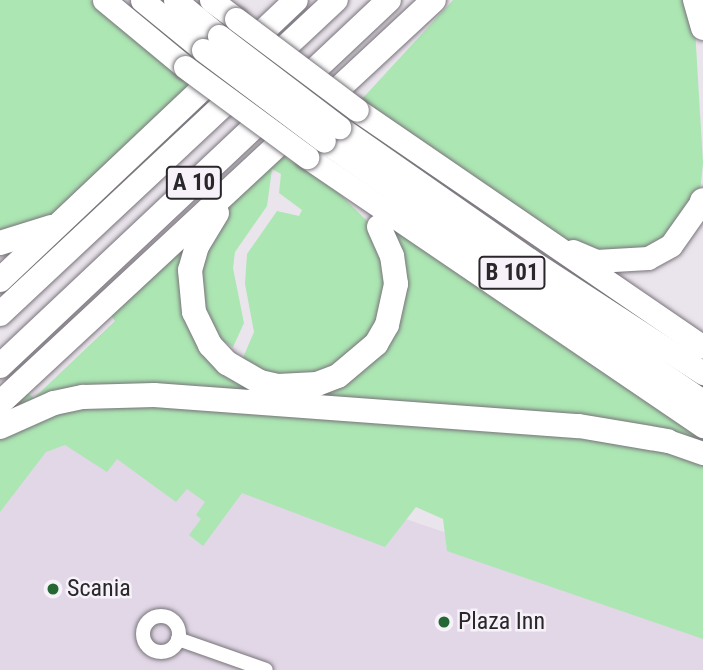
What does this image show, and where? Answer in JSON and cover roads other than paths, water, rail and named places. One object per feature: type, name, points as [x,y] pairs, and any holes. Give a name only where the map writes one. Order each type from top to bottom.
[{"type":"highway","name":"B 101","points":[[104,0],[185,66],[332,175],[703,426]]},
{"type":"highway","name":"B 101","points":[[142,0],[211,43],[331,134],[703,401]]},
{"type":"highway","name":"B 101","points":[[175,0],[211,43]]},
{"type":"highway","name":"B 101","points":[[211,0],[357,110],[703,347]]},
{"type":"highway","points":[[0,280],[295,0]]},
{"type":"highway","name":"A 10","points":[[0,314],[336,0]]},
{"type":"highway","name":"A 10","points":[[0,366],[389,0]]},
{"type":"highway","points":[[0,403],[434,0]]},
{"type":"highway","points":[[695,0],[703,28]]},
{"type":"highway","points":[[294,132],[220,208],[197,246],[189,296],[210,345],[242,373],[278,386],[317,384],[358,363],[376,344],[394,304],[395,269],[379,227],[332,175]]},
{"type":"highway","name":"B 101","points":[[331,134],[703,373]]},
{"type":"highway","points":[[517,222],[596,261],[623,262],[648,258],[671,245],[703,201]]},
{"type":"highway","points":[[0,243],[59,225]]},
{"type":"highway","points":[[0,426],[64,401],[154,395],[579,426],[668,441],[703,453]]},
{"type":"street","points":[[178,639],[266,670]]},
{"type":"place","name":"Scania","points":[[53,589]]},
{"type":"place","name":"Plaza Inn","points":[[444,622]]}]
